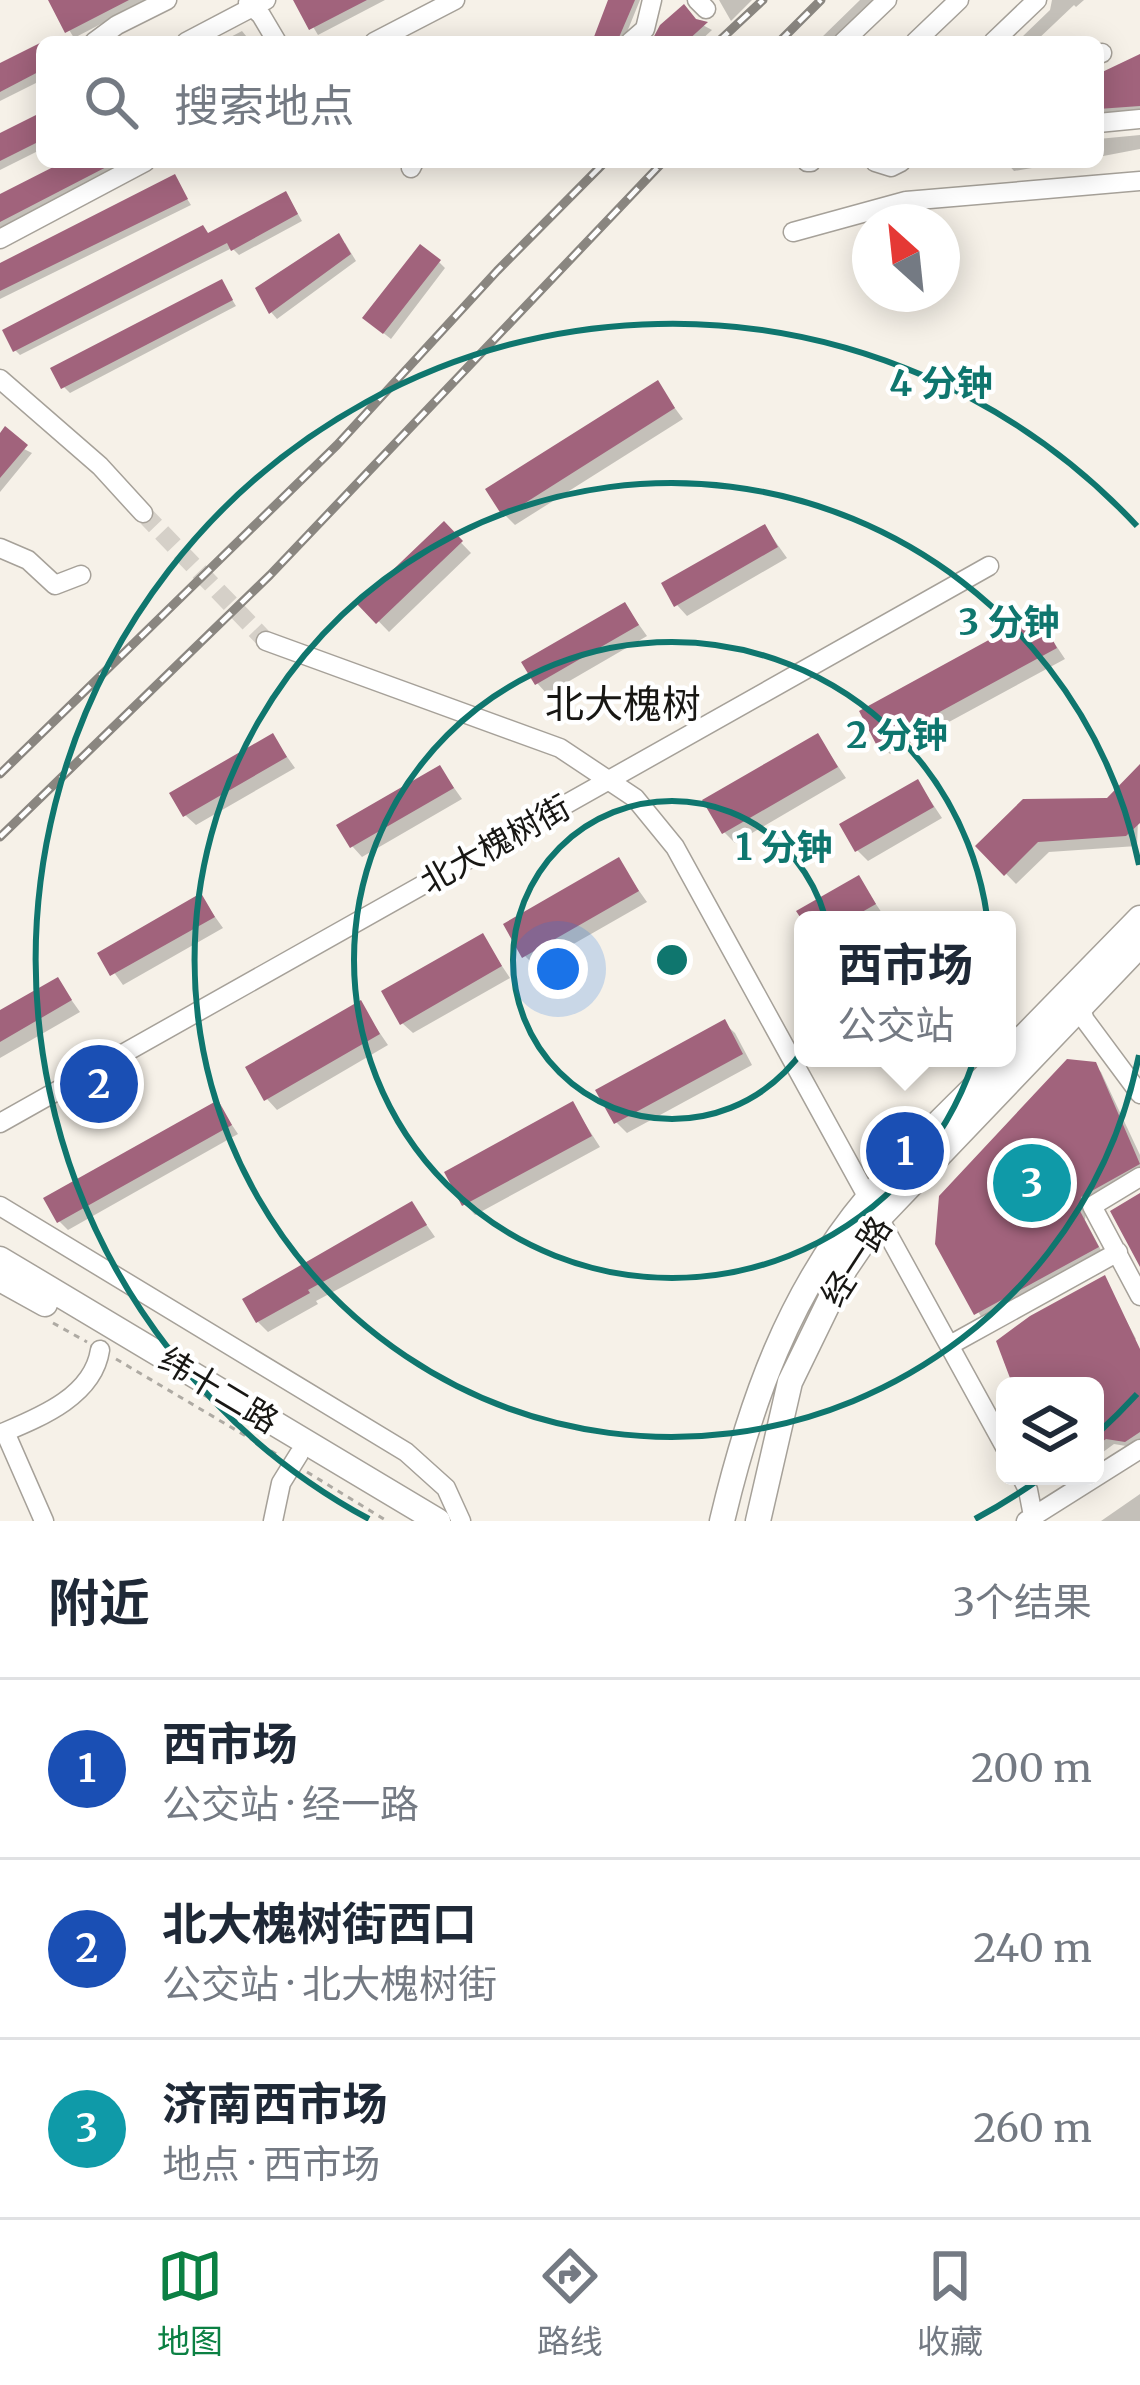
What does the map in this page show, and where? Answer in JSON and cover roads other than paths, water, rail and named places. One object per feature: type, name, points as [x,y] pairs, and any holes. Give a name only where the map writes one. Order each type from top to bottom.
[{"type":"main road","name":"经一路","points":[[1016,1045],[1140,917]]},
{"type":"main road","name":"经一路","points":[[722,1521],[744,1427],[770,1360],[836,1241],[1140,945]]},
{"type":"main road","name":"经一路","points":[[758,1521],[780,1419],[804,1347],[875,1206],[995,1067]]},
{"type":"main road","name":"纬十二路","points":[[0,1259],[439,1521]]},
{"type":"main road","name":"纬十二路","points":[[0,1279],[295,1459],[409,1521]]},
{"type":"street","points":[[102,36],[167,0]]},
{"type":"street","points":[[389,36],[455,0]]},
{"type":"street","points":[[637,36],[645,29],[652,0]]},
{"type":"street","points":[[849,36],[886,0]]},
{"type":"street","points":[[922,36],[959,0]]},
{"type":"street","points":[[999,36],[1037,0]]},
{"type":"street","points":[[196,36],[254,2],[274,36]]},
{"type":"street","points":[[1104,122],[1140,119]]},
{"type":"street","points":[[0,238],[134,168]]},
{"type":"street","points":[[793,232],[906,201],[1140,182]]},
{"type":"street","points":[[0,379],[100,466],[143,513]]},
{"type":"street","points":[[0,548],[28,560],[55,585],[81,575]]},
{"type":"street","name":"北大槐树街","points":[[0,1123],[989,566]]},
{"type":"street","points":[[266,641],[560,748],[635,798],[675,848],[794,1061]]},
{"type":"street","points":[[1079,1005],[1140,1094]]},
{"type":"street","points":[[797,1067],[996,1430]]},
{"type":"street","points":[[1140,1177],[1092,1206],[1140,1296]]},
{"type":"street","points":[[0,1206],[406,1452],[446,1488],[461,1521]]},
{"type":"street","points":[[950,1345],[1118,1252]]},
{"type":"street","points":[[44,1521],[2,1433],[75,1396],[99,1360],[100,1350]]},
{"type":"street","points":[[1035,1520],[1140,1449]]},
{"type":"street","points":[[273,1521],[281,1483],[295,1459]]},
{"type":"street","points":[[1035,1520],[1140,1460]]},
{"type":"street","points":[[1024,1485],[1035,1520]]},
{"type":"tunnel","points":[[143,513],[266,641]]},
{"type":"railway","points":[[724,36],[763,0]]},
{"type":"railway","points":[[785,36],[821,0]]},
{"type":"railway","points":[[0,774],[337,445],[599,168]]},
{"type":"railway","points":[[0,837],[270,575],[657,168]]},
{"type":"place","name":"北大槐树街西口","points":[[99,1084]]},
{"type":"place","name":"西市场","points":[[905,1151]]},
{"type":"place","name":"济南西市场","points":[[1032,1183]]},
{"type":"district","name":"北大槐树","points":[[623,704]]}]
